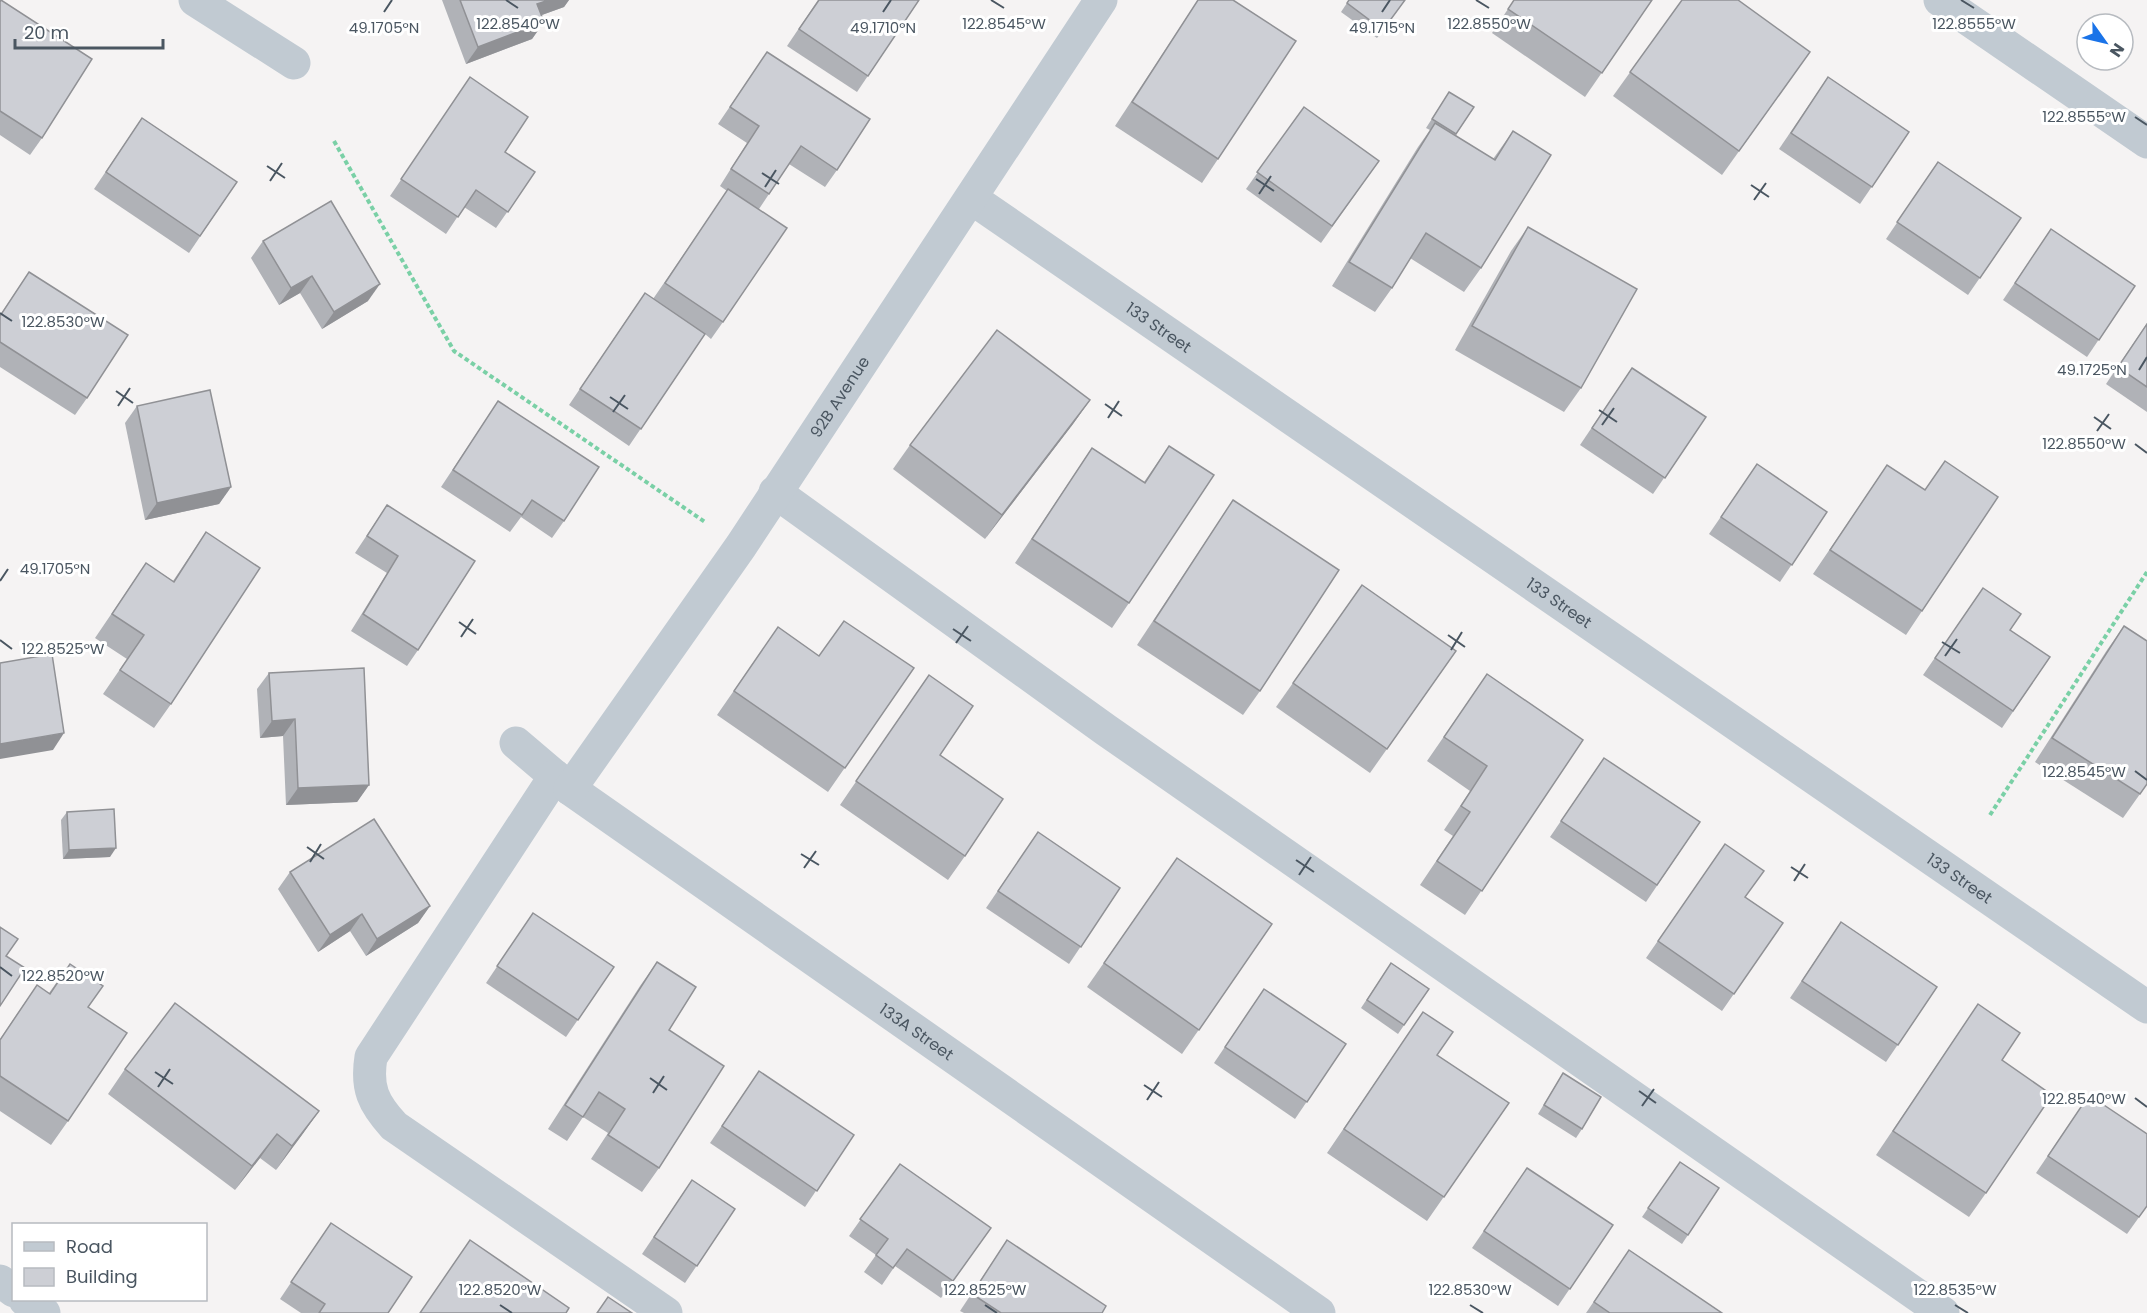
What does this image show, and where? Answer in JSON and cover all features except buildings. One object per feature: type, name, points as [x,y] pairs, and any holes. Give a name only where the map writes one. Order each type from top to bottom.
[{"type":"street","points":[[195,0],[294,63]]},
{"type":"street","name":"92B Avenue","points":[[666,1313],[394,1126],[379,1110],[370,1089],[368,1074],[371,1057],[563,782],[741,546],[1101,0]]},
{"type":"street","points":[[1940,0],[2147,142]]},
{"type":"street","name":"133 Street","points":[[971,198],[2147,1007]]},
{"type":"street","points":[[775,492],[1106,730],[1943,1313]]},
{"type":"street","name":"133A Street","points":[[516,743],[563,782],[1319,1313]]},
{"type":"street","points":[[29,1301],[44,1313]]},
{"type":"path","points":[[334,141],[454,351],[707,524]]},
{"type":"path","points":[[1990,815],[2147,572]]}]
